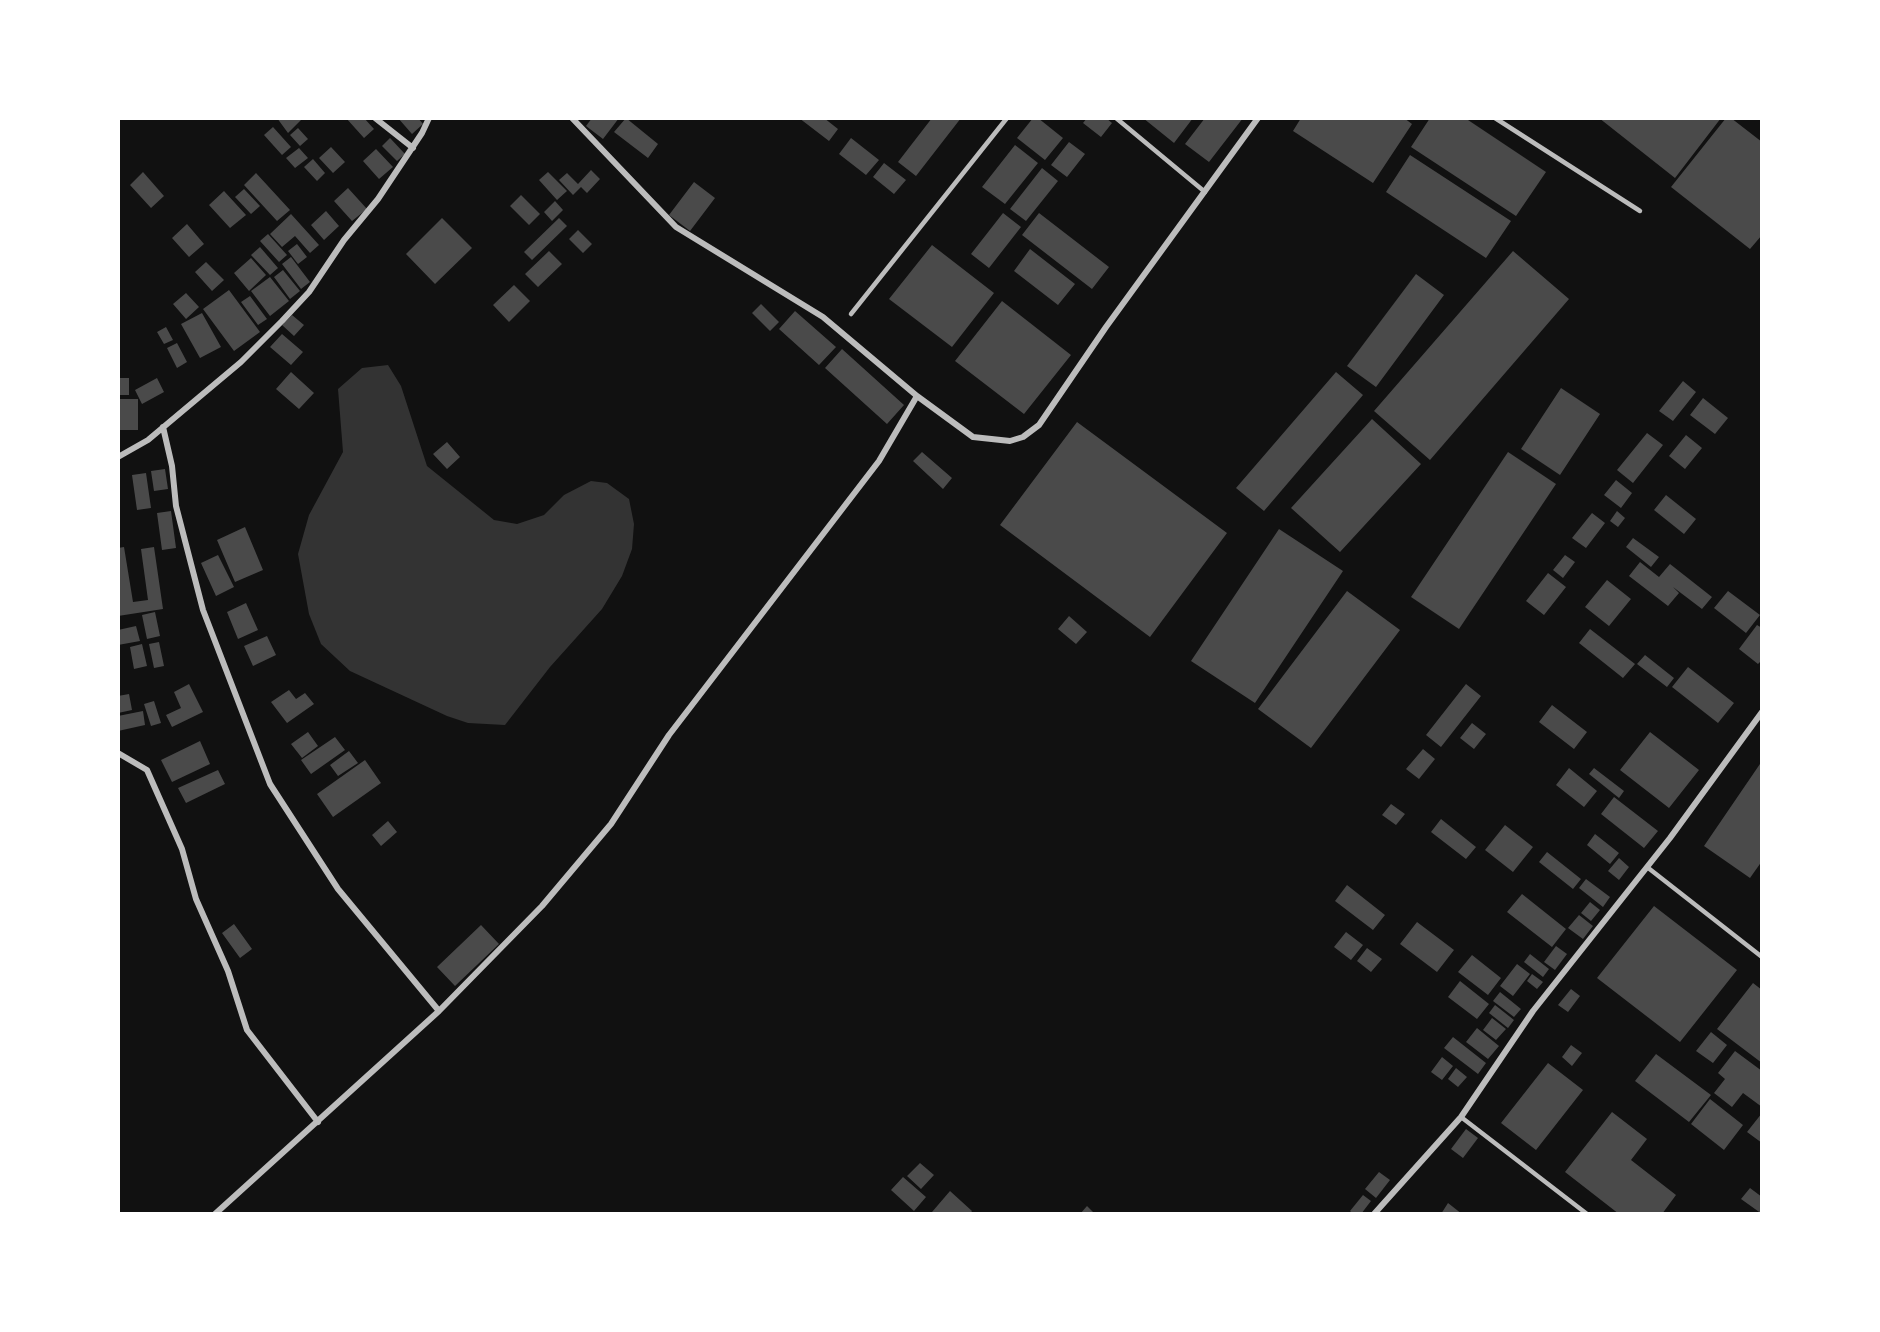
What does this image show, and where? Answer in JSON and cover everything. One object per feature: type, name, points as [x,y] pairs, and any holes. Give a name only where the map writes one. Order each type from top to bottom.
[{"type":"street","points":[[375,118],[413,148]]},
{"type":"street","points":[[118,457],[163,427],[241,362],[309,292],[413,148],[429,118]]},
{"type":"street","points":[[572,118],[676,228],[824,317],[917,396],[973,437],[1010,441],[1023,437],[1039,425],[1258,118]]},
{"type":"street","points":[[215,1214],[439,1011],[542,906],[611,824],[675,726],[879,461],[917,396]]},
{"type":"street","points":[[163,427],[172,466],[176,506],[203,610],[270,784],[338,889],[439,1011]]},
{"type":"street","points":[[1374,1214],[1461,1118],[1533,1011],[1647,867],[1761,712]]},
{"type":"street","points":[[118,753],[147,770],[182,849],[196,899],[228,971],[247,1029],[318,1122]]},
{"type":"lane","points":[[851,314],[1006,118]]},
{"type":"lane","points":[[1116,118],[1205,192]]},
{"type":"lane","points":[[1495,118],[1640,212]]},
{"type":"lane","points":[[1647,867],[1761,957]]},
{"type":"lane","points":[[1461,1118],[1587,1214]]},
{"type":"shaded area","points":[[388,365],[401,386],[427,466],[494,520],[517,524],[544,515],[564,495],[591,481],[607,483],[629,499],[634,524],[632,549],[622,576],[602,609],[550,667],[505,725],[468,723],[447,716],[350,671],[321,644],[309,614],[298,554],[309,515],[343,452],[338,389],[362,368]]},
{"type":"building","points":[[277,118],[303,118],[288,133]]},
{"type":"building","points":[[346,118],[364,118],[374,129],[364,138]]},
{"type":"building","points":[[398,118],[418,118],[423,124],[412,134]]},
{"type":"building","points":[[592,118],[619,118],[603,139],[586,126]]},
{"type":"building","points":[[626,118],[658,144],[648,158],[614,132]]},
{"type":"building","points":[[799,118],[824,118],[838,129],[829,141]]},
{"type":"building","points":[[932,118],[961,118],[916,176],[898,162]]},
{"type":"building","points":[[1033,118],[1038,118],[1063,138],[1045,160],[1017,138]]},
{"type":"building","points":[[1087,118],[1106,118],[1112,123],[1101,137],[1083,123]]},
{"type":"building","points":[[1143,118],[1193,118],[1174,143]]},
{"type":"building","points":[[1205,118],[1243,118],[1209,162],[1185,144]]},
{"type":"building","points":[[1301,118],[1404,118],[1412,124],[1373,183],[1293,131]]},
{"type":"building","points":[[1430,118],[1465,118],[1546,172],[1516,216],[1411,147]]},
{"type":"building","points":[[1599,118],[1721,118],[1675,178]]},
{"type":"building","points":[[1726,118],[1731,118],[1762,142],[1762,235],[1750,249],[1671,187]]},
{"type":"building","points":[[273,127],[291,147],[282,155],[264,135]]},
{"type":"building","points":[[298,128],[308,139],[300,146],[290,135]]},
{"type":"building","points":[[390,138],[405,154],[397,161],[382,146]]},
{"type":"building","points":[[851,138],[879,160],[866,175],[839,154]]},
{"type":"building","points":[[1069,142],[1085,154],[1067,177],[1051,165]]},
{"type":"building","points":[[1015,145],[1038,163],[1005,204],[982,187]]},
{"type":"building","points":[[331,147],[345,162],[333,173],[319,158]]},
{"type":"building","points":[[299,148],[308,158],[295,168],[286,158]]},
{"type":"building","points":[[376,149],[393,167],[379,179],[363,161]]},
{"type":"building","points":[[1410,155],[1511,221],[1486,258],[1386,192]]},
{"type":"building","points":[[313,159],[325,173],[317,181],[304,167]]},
{"type":"building","points":[[884,163],[906,180],[894,194],[873,177]]},
{"type":"building","points":[[1042,168],[1058,181],[1026,221],[1010,209]]},
{"type":"building","points":[[591,170],[600,179],[587,193],[581,187],[573,195],[559,180],[567,173],[578,184]]},
{"type":"building","points":[[143,172],[164,196],[151,208],[130,185]]},
{"type":"building","points":[[548,172],[567,191],[557,200],[539,180]]},
{"type":"building","points":[[256,173],[290,210],[277,221],[244,185]]},
{"type":"building","points":[[694,182],[715,198],[690,231],[669,215]]},
{"type":"building","points":[[348,188],[367,209],[352,221],[334,201]]},
{"type":"building","points":[[244,189],[260,206],[251,214],[235,197]]},
{"type":"building","points":[[224,191],[246,215],[230,228],[209,205]]},
{"type":"building","points":[[521,195],[540,214],[529,225],[510,206]]},
{"type":"building","points":[[555,201],[563,210],[552,221],[544,212]]},
{"type":"building","points":[[326,211],[339,226],[324,240],[311,225]]},
{"type":"building","points":[[1003,213],[1021,227],[989,268],[971,254]]},
{"type":"building","points":[[1039,213],[1109,267],[1092,289],[1022,235]]},
{"type":"building","points":[[291,214],[319,245],[310,253],[295,236],[282,247],[270,234]]},
{"type":"building","points":[[442,218],[472,248],[435,284],[406,254]]},
{"type":"building","points":[[559,218],[567,226],[532,260],[524,252]]},
{"type":"building","points":[[187,224],[204,244],[189,257],[172,238]]},
{"type":"building","points":[[578,230],[592,244],[583,253],[569,239]]},
{"type":"building","points":[[268,234],[287,255],[279,262],[260,241]]},
{"type":"building","points":[[297,244],[307,257],[298,264],[288,251]]},
{"type":"building","points":[[932,245],[994,293],[952,347],[889,299]]},
{"type":"building","points":[[260,247],[278,268],[270,275],[251,255]]},
{"type":"building","points":[[1030,249],[1075,284],[1058,305],[1014,271]]},
{"type":"building","points":[[549,251],[562,264],[538,287],[525,274]]},
{"type":"building","points":[[1513,251],[1569,299],[1430,460],[1374,411]]},
{"type":"building","points":[[291,257],[310,282],[301,289],[282,264]]},
{"type":"building","points":[[251,258],[266,275],[249,291],[234,273]]},
{"type":"building","points":[[206,262],[224,280],[212,291],[195,272]]},
{"type":"building","points":[[283,270],[300,291],[290,299],[274,277]]},
{"type":"building","points":[[1416,274],[1444,295],[1376,387],[1347,366]]},
{"type":"building","points":[[270,277],[289,301],[270,316],[251,291]]},
{"type":"building","points":[[514,285],[530,301],[509,322],[493,305]]},
{"type":"building","points":[[229,290],[260,332],[234,351],[203,309]]},
{"type":"building","points":[[186,293],[199,307],[186,319],[173,304]]},
{"type":"building","points":[[250,296],[267,319],[258,325],[241,302]]},
{"type":"building","points":[[1002,301],[1071,355],[1024,414],[955,361]]},
{"type":"building","points":[[761,304],[779,322],[770,331],[752,313]]},
{"type":"building","points":[[795,311],[836,347],[819,365],[779,329]]},
{"type":"building","points":[[202,313],[221,347],[200,358],[181,324]]},
{"type":"building","points":[[292,315],[304,325],[294,336],[282,325]]},
{"type":"building","points":[[166,327],[173,340],[164,344],[157,332]]},
{"type":"building","points":[[282,334],[303,352],[291,365],[270,347]]},
{"type":"building","points":[[177,343],[187,362],[177,368],[167,348]]},
{"type":"building","points":[[842,349],[904,405],[887,424],[825,368]]},
{"type":"building","points":[[291,372],[314,393],[299,409],[276,389]]},
{"type":"building","points":[[1336,372],[1363,395],[1264,511],[1236,488]]},
{"type":"building","points":[[118,378],[129,378],[129,395],[118,395]]},
{"type":"building","points":[[157,378],[164,392],[142,404],[135,390]]},
{"type":"building","points":[[1683,381],[1696,392],[1673,421],[1659,411]]},
{"type":"building","points":[[1561,388],[1600,414],[1560,475],[1521,449]]},
{"type":"building","points":[[1703,398],[1728,418],[1715,434],[1690,415]]},
{"type":"building","points":[[119,399],[138,399],[138,430],[119,430]]},
{"type":"building","points":[[1372,419],[1421,464],[1340,552],[1291,508]]},
{"type":"building","points":[[1077,422],[1227,533],[1150,637],[1000,525]]},
{"type":"building","points":[[1647,433],[1663,445],[1633,483],[1617,470]]},
{"type":"building","points":[[1686,435],[1702,448],[1685,469],[1669,456]]},
{"type":"building","points":[[447,442],[460,457],[447,469],[433,454]]},
{"type":"building","points":[[922,452],[952,478],[943,489],[913,461]]},
{"type":"building","points":[[1508,452],[1556,484],[1459,629],[1411,597]]},
{"type":"building","points":[[165,469],[168,489],[154,491],[151,471]]},
{"type":"building","points":[[146,473],[151,508],[137,510],[132,475]]},
{"type":"building","points":[[1616,480],[1632,493],[1621,508],[1604,495]]},
{"type":"building","points":[[1666,495],[1696,519],[1684,534],[1654,510]]},
{"type":"building","points":[[171,511],[176,548],[162,550],[157,513]]},
{"type":"building","points":[[1617,511],[1625,518],[1618,527],[1610,521]]},
{"type":"building","points":[[1592,513],[1605,523],[1586,548],[1572,538]]},
{"type":"building","points":[[245,527],[263,570],[235,582],[217,540]]},
{"type":"building","points":[[1279,529],[1343,571],[1255,703],[1191,661]]},
{"type":"building","points":[[1633,538],[1659,557],[1651,567],[1626,547]]},
{"type":"building","points":[[124,547],[133,602],[148,600],[141,549],[154,547],[163,609],[118,616],[118,548]]},
{"type":"building","points":[[218,555],[234,587],[216,596],[201,563]]},
{"type":"building","points":[[1565,555],[1575,562],[1563,578],[1553,570]]},
{"type":"building","points":[[1640,562],[1659,577],[1670,564],[1712,597],[1702,609],[1673,587],[1679,593],[1668,606],[1629,576]]},
{"type":"building","points":[[1548,573],[1566,587],[1544,615],[1526,601]]},
{"type":"building","points":[[1607,580],[1631,599],[1609,626],[1585,607]]},
{"type":"building","points":[[1347,591],[1400,630],[1311,748],[1258,709]]},
{"type":"building","points":[[1728,591],[1760,615],[1746,633],[1714,608]]},
{"type":"building","points":[[246,603],[258,630],[238,639],[227,612]]},
{"type":"building","points":[[155,612],[160,636],[147,639],[142,615]]},
{"type":"building","points":[[1069,616],[1087,632],[1076,644],[1058,629]]},
{"type":"building","points":[[1757,625],[1762,628],[1762,660],[1758,664],[1739,649]]},
{"type":"building","points":[[136,626],[140,641],[118,645],[118,630]]},
{"type":"building","points":[[1590,629],[1635,664],[1623,678],[1579,643]]},
{"type":"building","points":[[267,636],[276,655],[253,666],[244,646]]},
{"type":"building","points":[[159,642],[164,666],[154,668],[149,644]]},
{"type":"building","points":[[142,644],[147,666],[134,669],[130,647]]},
{"type":"building","points":[[1645,655],[1674,678],[1667,687],[1637,664]]},
{"type":"building","points":[[1688,667],[1734,703],[1718,723],[1672,687]]},
{"type":"building","points":[[189,684],[203,712],[172,727],[166,715],[181,708],[174,692]]},
{"type":"building","points":[[1466,684],[1481,696],[1441,747],[1426,735]]},
{"type":"building","points":[[289,690],[296,699],[305,693],[314,704],[287,723],[271,702]]},
{"type":"building","points":[[129,694],[132,710],[118,713],[118,696]]},
{"type":"building","points":[[154,701],[161,723],[151,726],[144,704]]},
{"type":"building","points":[[1552,705],[1587,732],[1574,749],[1539,722]]},
{"type":"building","points":[[143,711],[145,725],[118,731],[118,716]]},
{"type":"building","points":[[1472,723],[1486,734],[1474,749],[1460,738]]},
{"type":"building","points":[[308,732],[318,746],[302,758],[291,744]]},
{"type":"building","points":[[1650,732],[1699,770],[1669,808],[1620,770]]},
{"type":"building","points":[[335,737],[345,750],[311,774],[301,760]]},
{"type":"building","points":[[200,741],[210,764],[172,782],[161,760]]},
{"type":"building","points":[[1423,749],[1435,759],[1419,779],[1406,769]]},
{"type":"building","points":[[349,751],[358,763],[338,776],[330,765]]},
{"type":"building","points":[[365,760],[381,783],[333,817],[317,794]]},
{"type":"building","points":[[1762,761],[1762,861],[1750,878],[1704,846]]},
{"type":"building","points":[[1569,768],[1597,791],[1584,807],[1556,785]]},
{"type":"building","points":[[1594,768],[1624,791],[1619,798],[1589,774]]},
{"type":"building","points":[[218,770],[225,784],[186,803],[178,788]]},
{"type":"building","points":[[1614,797],[1658,831],[1644,848],[1601,814]]},
{"type":"building","points":[[1391,804],[1405,814],[1396,825],[1382,815]]},
{"type":"building","points":[[1441,819],[1476,847],[1466,859],[1431,832]]},
{"type":"building","points":[[388,821],[397,832],[381,846],[372,835]]},
{"type":"building","points":[[1505,825],[1533,847],[1513,872],[1485,850]]},
{"type":"building","points":[[1595,834],[1619,853],[1610,864],[1587,845]]},
{"type":"building","points":[[1547,852],[1581,879],[1573,889],[1539,862]]},
{"type":"building","points":[[1619,858],[1629,867],[1619,880],[1608,871]]},
{"type":"building","points":[[1586,879],[1610,897],[1603,907],[1579,888]]},
{"type":"building","points":[[1347,885],[1385,915],[1373,930],[1335,901]]},
{"type":"building","points":[[1522,894],[1566,929],[1552,947],[1507,912]]},
{"type":"building","points":[[1590,902],[1600,910],[1591,921],[1581,913]]},
{"type":"building","points":[[1654,906],[1737,970],[1680,1042],[1597,978]]},
{"type":"building","points":[[1579,915],[1593,926],[1583,939],[1568,928]]},
{"type":"building","points":[[1417,922],[1454,950],[1437,972],[1400,944]]},
{"type":"building","points":[[234,924],[252,949],[240,958],[222,933]]},
{"type":"building","points":[[481,925],[499,944],[455,986],[437,967]]},
{"type":"building","points":[[1346,932],[1363,945],[1351,960],[1334,947]]},
{"type":"building","points":[[1556,946],[1567,954],[1555,970],[1544,962]]},
{"type":"building","points":[[1367,948],[1382,959],[1371,972],[1357,961]]},
{"type":"building","points":[[1530,954],[1549,969],[1543,977],[1524,962]]},
{"type":"building","points":[[1472,955],[1501,978],[1488,995],[1458,972]]},
{"type":"building","points":[[1517,964],[1530,974],[1513,996],[1500,986]]},
{"type":"building","points":[[1532,974],[1543,982],[1537,989],[1527,981]]},
{"type":"building","points":[[1460,981],[1489,1004],[1477,1019],[1448,997]]},
{"type":"building","points":[[1753,983],[1762,990],[1762,1063],[1717,1029]]},
{"type":"building","points":[[1571,989],[1580,996],[1568,1012],[1558,1005]]},
{"type":"building","points":[[1500,992],[1521,1009],[1514,1017],[1493,1001]]},
{"type":"building","points":[[1495,1005],[1514,1020],[1508,1028],[1489,1013]]},
{"type":"building","points":[[1492,1018],[1506,1029],[1496,1040],[1483,1030]]},
{"type":"building","points":[[1477,1028],[1499,1046],[1488,1059],[1466,1042]]},
{"type":"building","points":[[1711,1032],[1727,1045],[1713,1063],[1696,1051]]},
{"type":"building","points":[[1453,1037],[1486,1063],[1478,1074],[1444,1048]]},
{"type":"building","points":[[1571,1045],[1582,1053],[1572,1066],[1562,1057]]},
{"type":"building","points":[[1735,1051],[1762,1071],[1762,1107],[1743,1093],[1732,1107],[1714,1093],[1725,1079],[1718,1073]]},
{"type":"building","points":[[1656,1054],[1711,1095],[1689,1122],[1635,1081]]},
{"type":"building","points":[[1442,1057],[1453,1066],[1442,1080],[1431,1072]]},
{"type":"building","points":[[1548,1063],[1583,1090],[1536,1150],[1501,1123]]},
{"type":"building","points":[[1456,1068],[1467,1077],[1458,1087],[1448,1079]]},
{"type":"building","points":[[1710,1099],[1743,1125],[1724,1150],[1691,1124]]},
{"type":"building","points":[[1612,1112],[1647,1139],[1631,1160],[1676,1195],[1662,1214],[1619,1214],[1565,1172]]},
{"type":"building","points":[[1762,1113],[1762,1143],[1747,1132]]},
{"type":"building","points":[[1466,1129],[1478,1138],[1463,1158],[1451,1149]]},
{"type":"building","points":[[920,1163],[934,1175],[921,1189],[907,1176]]},
{"type":"building","points":[[1379,1172],[1390,1180],[1376,1198],[1365,1189]]},
{"type":"building","points":[[903,1177],[926,1197],[914,1211],[891,1190]]},
{"type":"building","points":[[1750,1188],[1762,1197],[1762,1214],[1741,1199]]},
{"type":"building","points":[[950,1191],[972,1211],[970,1214],[932,1212]]},
{"type":"building","points":[[1363,1195],[1371,1201],[1361,1214],[1353,1214],[1350,1211]]},
{"type":"building","points":[[1448,1203],[1462,1214],[1441,1214]]},
{"type":"building","points":[[1087,1206],[1095,1214],[1080,1214]]}]
